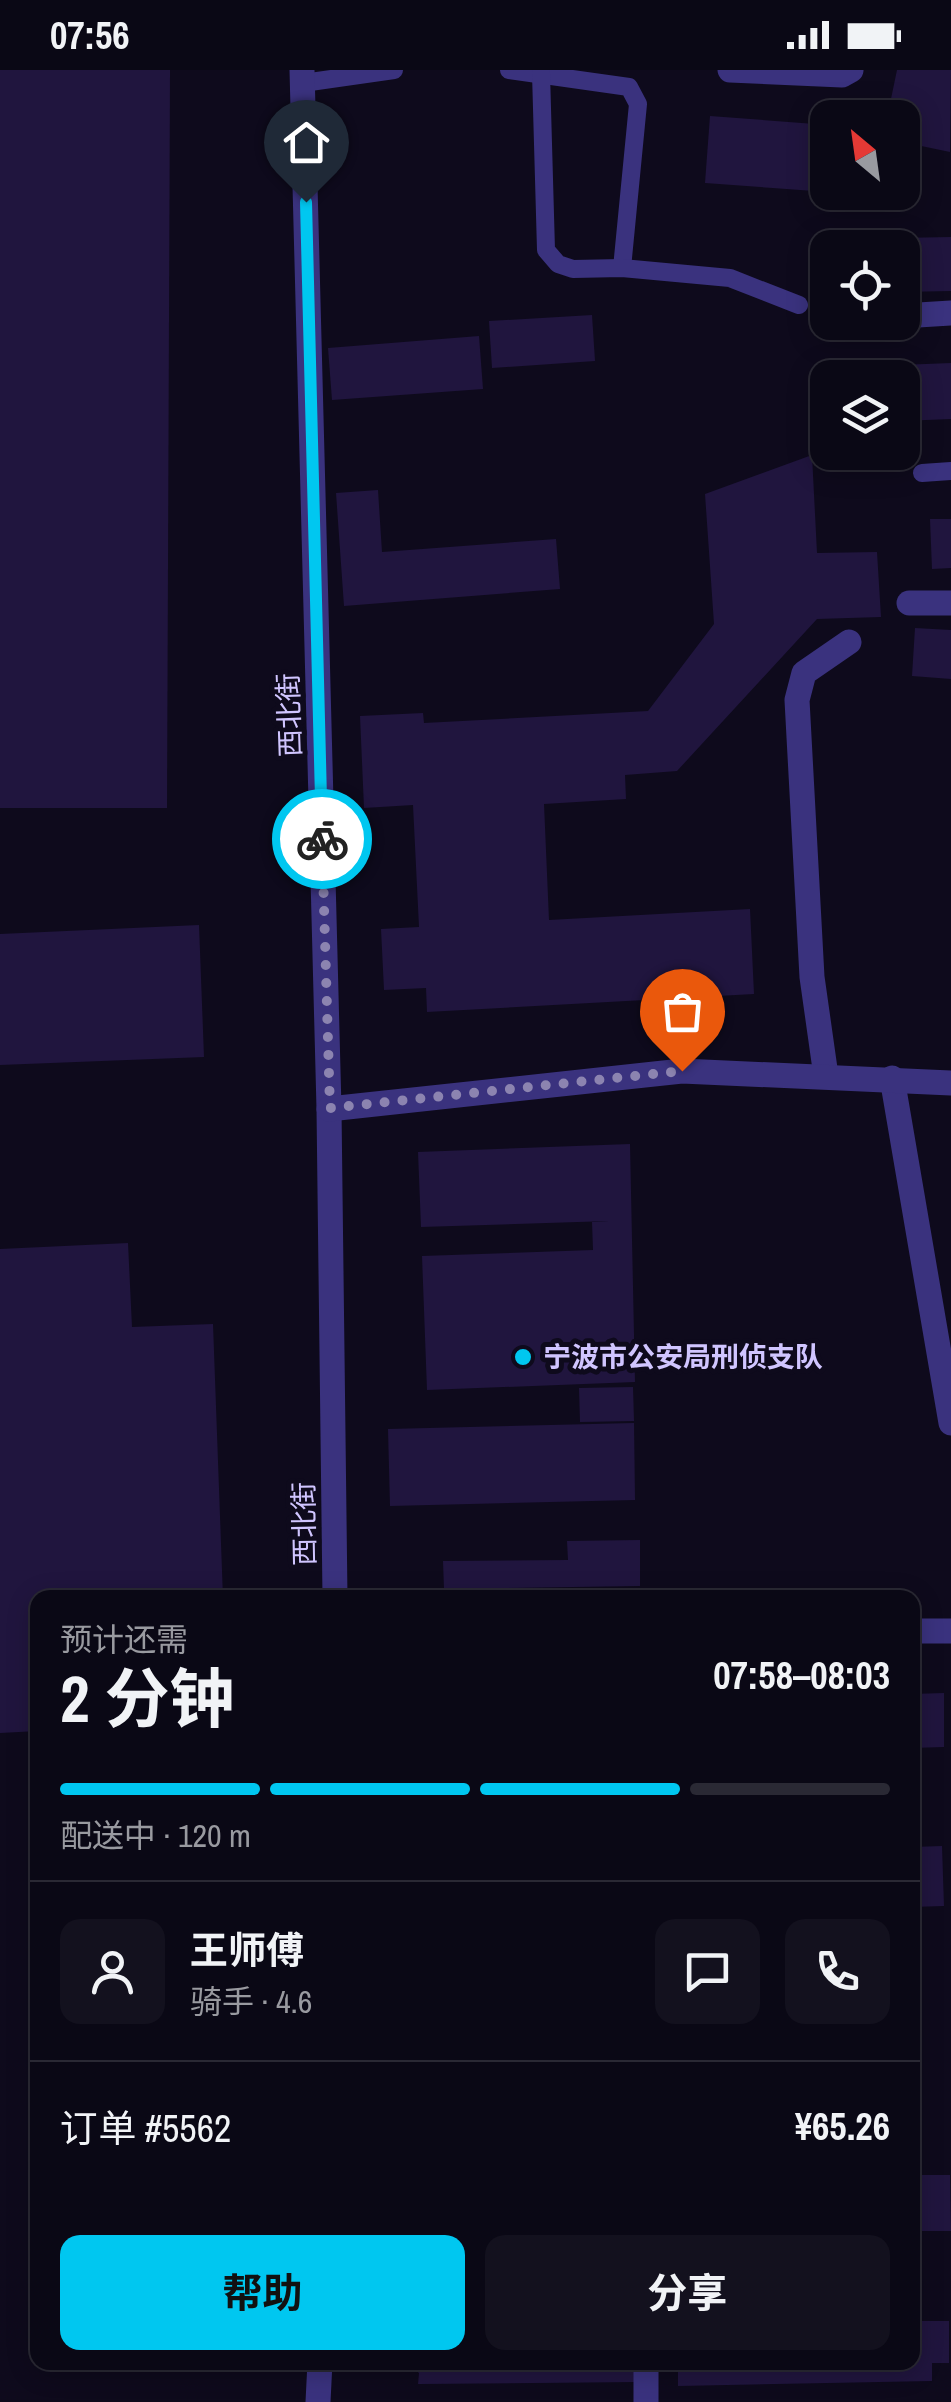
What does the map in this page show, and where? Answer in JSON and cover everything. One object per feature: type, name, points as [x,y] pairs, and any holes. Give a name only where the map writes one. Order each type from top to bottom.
[{"type":"street","points":[[730,70],[842,76],[851,70]]},
{"type":"street","name":"西北街","points":[[302,76],[330,1108],[335,1590]]},
{"type":"street","points":[[920,315],[951,313]]},
{"type":"street","points":[[910,603],[951,603]]},
{"type":"street","points":[[826,1076],[812,977],[797,700],[804,674],[849,642]]},
{"type":"street","points":[[330,1108],[682,1071],[951,1083]]},
{"type":"street","points":[[892,1078],[951,1423]]},
{"type":"street","points":[[920,1631],[951,1631]]},
{"type":"street","points":[[318,2402],[320,2370]]},
{"type":"street","points":[[646,2370],[646,2402]]},
{"type":"lane","points":[[302,76],[394,70]]},
{"type":"lane","points":[[509,70],[629,87],[638,104],[622,268]]},
{"type":"lane","points":[[541,73],[546,250],[558,264],[573,270],[622,268],[730,278],[799,305]]},
{"type":"lane","points":[[922,472],[951,471]]},
{"type":"building","points":[[0,70],[170,70],[167,808],[0,808]]},
{"type":"building","points":[[897,70],[951,70],[950,152],[920,146],[920,100],[891,100]]},
{"type":"building","points":[[710,116],[810,124],[810,191],[705,183]]},
{"type":"building","points":[[951,237],[951,291],[920,292],[920,238]]},
{"type":"building","points":[[592,315],[595,361],[492,368],[489,321]]},
{"type":"building","points":[[479,336],[483,389],[332,400],[328,348]]},
{"type":"building","points":[[951,363],[951,419],[920,420],[920,364]]},
{"type":"building","points":[[810,456],[817,553],[877,552],[881,617],[817,619],[677,771],[625,775],[626,799],[544,804],[549,920],[750,909],[754,994],[427,1012],[426,988],[384,990],[381,929],[419,927],[413,805],[364,808],[360,716],[423,713],[424,723],[648,711],[714,624],[705,494]]},
{"type":"building","points":[[378,490],[382,552],[556,539],[560,589],[344,606],[336,493]]},
{"type":"building","points":[[930,519],[951,519],[951,568],[932,569]]},
{"type":"building","points":[[915,628],[951,630],[951,679],[912,676]]},
{"type":"building","points":[[199,925],[204,1057],[0,1065],[0,934]]},
{"type":"building","points":[[630,1144],[635,1382],[427,1390],[422,1256],[593,1250],[592,1222],[609,1221],[421,1227],[418,1152]]},
{"type":"building","points":[[128,1243],[132,1327],[213,1324],[223,1590],[30,1590],[30,1731],[0,1733],[0,1249]]},
{"type":"building","points":[[633,1387],[634,1421],[580,1422],[579,1388]]},
{"type":"building","points":[[634,1423],[635,1500],[390,1506],[388,1429]]},
{"type":"building","points":[[640,1540],[640,1586],[444,1589],[443,1561],[568,1560],[567,1541]]},
{"type":"building","points":[[944,1693],[944,1747],[920,1748],[920,1694]]},
{"type":"building","points":[[942,1846],[944,1906],[920,1907],[920,1847]]},
{"type":"building","points":[[920,2175],[950,2175],[951,2231],[920,2231]]},
{"type":"building","points":[[920,2321],[949,2321],[949,2363],[932,2363],[932,2381],[678,2386],[678,2370],[920,2370]]},
{"type":"building","points":[[415,2370],[637,2370],[638,2382],[418,2384]]},
{"type":"way so far","points":[[322,839],[330,1108],[682,1071]]},
{"type":"place","name":"宁波市公安局刑侦支队","points":[[523,1357]]},
{"type":"route","points":[[306,202],[322,839]]}]
